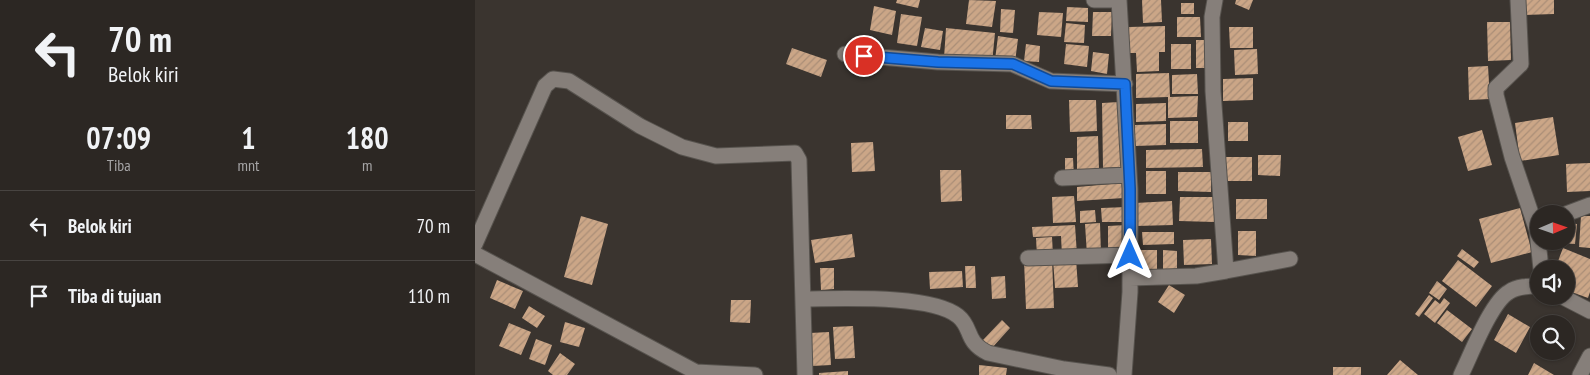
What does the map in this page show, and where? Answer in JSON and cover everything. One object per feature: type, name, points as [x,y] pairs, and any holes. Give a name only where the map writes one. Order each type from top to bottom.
[{"type":"street","points":[[1094,0],[1119,0],[1129,175],[1130,278],[1124,375]]},
{"type":"street","points":[[1215,0],[1212,17],[1213,91],[1226,270]]},
{"type":"street","points":[[1518,0],[1521,64],[1496,88],[1496,95],[1512,157],[1530,207]]},
{"type":"street","points":[[845,54],[938,62],[1013,64],[1051,81],[1125,84]]},
{"type":"street","points":[[475,244],[545,86],[553,79],[569,81],[640,126],[682,147],[715,156],[795,153],[799,160],[805,375]]},
{"type":"street","points":[[1061,178],[1129,175]]},
{"type":"street","points":[[1575,211],[1590,205]]},
{"type":"street","points":[[475,254],[696,372],[755,374]]},
{"type":"street","points":[[1028,258],[1130,255]]},
{"type":"street","points":[[1130,278],[1196,276],[1290,259]]},
{"type":"street","points":[[1461,375],[1497,302],[1517,288],[1530,287]]},
{"type":"street","points":[[803,299],[861,298],[928,305],[957,316],[977,348],[988,353],[1065,369],[1109,375]]},
{"type":"street","points":[[1575,304],[1590,312]]},
{"type":"street","points":[[1580,375],[1590,356]]},
{"type":"building","points":[[897,0],[920,0],[918,8],[896,3]]},
{"type":"building","points":[[969,0],[996,1],[992,27],[966,24]]},
{"type":"building","points":[[1142,0],[1161,0],[1162,22],[1143,23]]},
{"type":"building","points":[[1236,0],[1253,0],[1249,10],[1235,4]]},
{"type":"building","points":[[1524,0],[1554,0],[1554,14],[1524,15]]},
{"type":"building","points":[[1181,3],[1194,3],[1194,14],[1181,14]]},
{"type":"building","points":[[874,6],[896,11],[892,35],[870,30]]},
{"type":"building","points":[[1067,7],[1088,8],[1088,22],[1066,21]]},
{"type":"building","points":[[1001,9],[1015,10],[1013,33],[1000,32]]},
{"type":"building","points":[[1039,12],[1063,13],[1061,37],[1037,35]]},
{"type":"building","points":[[1093,12],[1112,12],[1111,36],[1092,36]]},
{"type":"building","points":[[901,14],[922,17],[917,46],[897,43]]},
{"type":"building","points":[[1177,17],[1200,17],[1201,37],[1177,37]]},
{"type":"building","points":[[1487,22],[1510,22],[1511,60],[1488,61]]},
{"type":"building","points":[[1066,23],[1085,25],[1084,43],[1064,42]]},
{"type":"building","points":[[1165,26],[1165,52],[1159,52],[1159,71],[1137,72],[1136,53],[1129,53],[1129,27]]},
{"type":"building","points":[[1229,27],[1253,27],[1253,48],[1230,48]]},
{"type":"building","points":[[925,28],[943,31],[940,50],[921,47]]},
{"type":"building","points":[[946,28],[995,33],[992,63],[944,58]]},
{"type":"building","points":[[998,36],[1018,39],[1015,62],[995,60]]},
{"type":"building","points":[[1196,40],[1207,40],[1207,68],[1196,68]]},
{"type":"building","points":[[1026,44],[1040,46],[1039,62],[1024,61]]},
{"type":"building","points":[[1066,44],[1089,46],[1087,67],[1064,64]]},
{"type":"building","points":[[1171,44],[1191,44],[1191,69],[1171,69]]},
{"type":"building","points":[[792,48],[827,60],[821,77],[786,64]]},
{"type":"building","points":[[1257,49],[1258,74],[1235,75],[1234,50]]},
{"type":"building","points":[[1093,52],[1109,54],[1107,74],[1091,71]]},
{"type":"building","points":[[1488,66],[1490,99],[1469,100],[1468,67]]},
{"type":"building","points":[[1169,73],[1170,97],[1198,96],[1197,117],[1168,118],[1168,97],[1136,98],[1136,74]]},
{"type":"building","points":[[1197,74],[1198,94],[1172,94],[1172,75]]},
{"type":"building","points":[[1253,78],[1253,100],[1223,101],[1223,79]]},
{"type":"building","points":[[1069,100],[1096,100],[1097,131],[1070,132]]},
{"type":"building","points":[[1119,102],[1121,167],[1103,168],[1102,103]]},
{"type":"building","points":[[1166,103],[1166,121],[1136,122],[1136,104]]},
{"type":"building","points":[[1006,115],[1031,115],[1032,129],[1006,129]]},
{"type":"building","points":[[1553,117],[1559,155],[1520,161],[1515,123]]},
{"type":"building","points":[[1170,121],[1198,121],[1198,143],[1170,143]]},
{"type":"building","points":[[1228,122],[1248,122],[1248,141],[1228,141]]},
{"type":"building","points":[[1166,124],[1166,145],[1135,146],[1135,125]]},
{"type":"building","points":[[1482,130],[1492,165],[1468,171],[1458,137]]},
{"type":"building","points":[[1098,136],[1099,169],[1077,169],[1077,137]]},
{"type":"building","points":[[873,142],[875,171],[852,172],[851,143]]},
{"type":"building","points":[[1202,149],[1203,167],[1146,168],[1146,150]]},
{"type":"building","points":[[1258,155],[1281,155],[1280,176],[1258,175]]},
{"type":"building","points":[[1226,157],[1252,157],[1252,181],[1225,181]]},
{"type":"building","points":[[1065,158],[1073,158],[1074,177],[1065,177]]},
{"type":"building","points":[[1590,163],[1590,191],[1567,192],[1566,164]]},
{"type":"building","points":[[940,170],[961,170],[962,201],[941,202]]},
{"type":"building","points":[[1146,171],[1166,171],[1166,194],[1146,194]]},
{"type":"building","points":[[1178,172],[1211,172],[1211,192],[1178,191]]},
{"type":"building","points":[[1123,183],[1124,198],[1077,201],[1077,187]]},
{"type":"building","points":[[1074,196],[1076,222],[1053,223],[1052,197]]},
{"type":"building","points":[[1180,197],[1214,197],[1214,222],[1179,221]]},
{"type":"building","points":[[1236,199],[1267,199],[1267,219],[1236,219]]},
{"type":"building","points":[[1172,201],[1173,225],[1136,226],[1135,203]]},
{"type":"building","points":[[1127,207],[1127,222],[1102,222],[1101,208]]},
{"type":"building","points":[[1520,208],[1532,252],[1491,263],[1479,219]]},
{"type":"building","points":[[1095,210],[1096,222],[1080,223],[1080,211]]},
{"type":"building","points":[[581,216],[608,224],[592,285],[564,277]]},
{"type":"building","points":[[1581,216],[1590,216],[1590,248],[1579,247]]},
{"type":"building","points":[[1100,223],[1101,254],[1087,255],[1085,224]]},
{"type":"building","points":[[1575,224],[1577,224],[1575,244]]},
{"type":"building","points":[[1075,225],[1077,255],[1062,256],[1061,236],[1033,237],[1032,227]]},
{"type":"building","points":[[1126,225],[1127,252],[1108,253],[1108,226]]},
{"type":"building","points":[[1238,231],[1256,231],[1256,256],[1238,255]]},
{"type":"building","points":[[1142,232],[1174,232],[1174,244],[1143,245]]},
{"type":"building","points":[[852,234],[855,257],[815,263],[811,240]]},
{"type":"building","points":[[1052,237],[1053,255],[1037,256],[1036,238]]},
{"type":"building","points":[[1211,239],[1212,264],[1184,265],[1183,240]]},
{"type":"building","points":[[1462,249],[1479,262],[1474,268],[1457,256]]},
{"type":"building","points":[[1138,250],[1157,250],[1157,271],[1138,271]]},
{"type":"building","points":[[1163,250],[1177,251],[1177,274],[1163,274]]},
{"type":"building","points":[[1562,250],[1568,250],[1590,259],[1590,292],[1588,298],[1575,293],[1575,260],[1558,260]]},
{"type":"building","points":[[1052,259],[1054,308],[1026,309],[1024,261]]},
{"type":"building","points":[[1053,259],[1076,259],[1078,287],[1055,288]]},
{"type":"building","points":[[1458,260],[1492,286],[1476,307],[1442,281]]},
{"type":"building","points":[[965,266],[975,266],[976,288],[966,288]]},
{"type":"building","points":[[820,268],[834,268],[834,289],[821,290]]},
{"type":"building","points":[[962,271],[963,287],[930,289],[929,272]]},
{"type":"building","points":[[1005,276],[1006,298],[992,299],[991,277]]},
{"type":"building","points":[[497,280],[523,291],[515,309],[490,298]]},
{"type":"building","points":[[1437,281],[1447,289],[1439,300],[1429,293]]},
{"type":"building","points":[[1169,285],[1185,295],[1174,313],[1158,302]]},
{"type":"building","points":[[1429,295],[1433,298],[1419,317],[1415,314]]},
{"type":"building","points":[[1444,298],[1450,303],[1435,323],[1424,314],[1435,300],[1440,304]]},
{"type":"building","points":[[731,300],[751,300],[750,323],[730,322]]},
{"type":"building","points":[[529,306],[545,316],[537,328],[522,318]]},
{"type":"building","points":[[1447,310],[1472,329],[1462,342],[1437,323]]},
{"type":"building","points":[[1508,314],[1530,327],[1516,353],[1494,340]]},
{"type":"building","points":[[1002,320],[1010,328],[991,349],[982,341]]},
{"type":"building","points":[[565,322],[585,328],[579,347],[560,342]]},
{"type":"building","points":[[509,323],[531,332],[521,355],[499,346]]},
{"type":"building","points":[[853,326],[855,358],[835,359],[833,327]]},
{"type":"building","points":[[829,332],[831,365],[812,366],[810,333]]},
{"type":"building","points":[[536,339],[552,345],[545,365],[529,359]]},
{"type":"building","points":[[560,353],[575,364],[567,375],[553,375],[548,371]]},
{"type":"building","points":[[1400,360],[1418,375],[1387,375]]},
{"type":"building","points":[[1534,363],[1554,375],[1528,375]]},
{"type":"building","points":[[979,365],[1007,368],[1006,375],[979,375]]},
{"type":"building","points":[[1333,367],[1361,367],[1361,375],[1333,375]]},
{"type":"building","points":[[848,371],[848,375],[819,375],[819,373]]},
{"type":"route","points":[[864,56],[938,62],[1013,64],[1051,81],[1125,84],[1130,189],[1130,255]]}]
